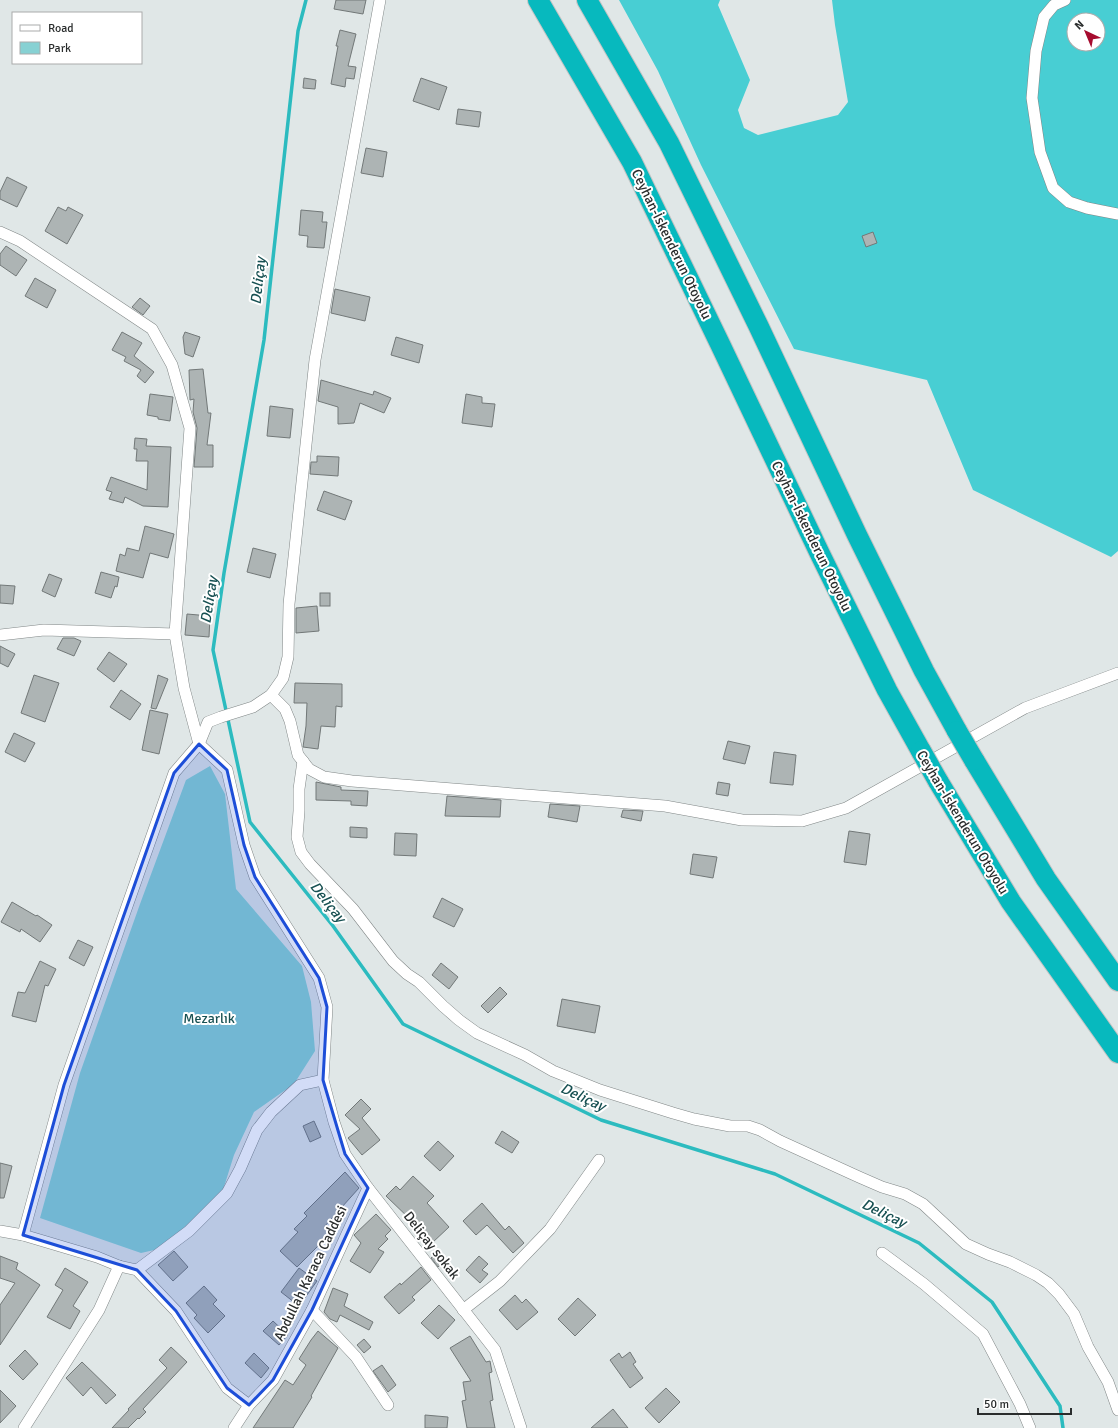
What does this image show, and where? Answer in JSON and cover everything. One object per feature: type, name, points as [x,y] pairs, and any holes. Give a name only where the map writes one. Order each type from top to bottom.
[{"type":"highway","name":"Ceyhan-İskenderun Otoyolu","points":[[538,0],[632,162],[887,690],[938,781],[1011,902],[1118,1053]]},
{"type":"highway","points":[[586,0],[669,143],[755,318],[864,550],[924,671],[974,760],[1046,879],[1118,982]]},
{"type":"street","points":[[23,1235],[64,1085],[174,772],[199,744],[208,722],[252,707],[271,695],[283,678],[288,657],[289,604],[315,360],[380,0]]},
{"type":"street","points":[[1065,0],[1054,5],[1044,17],[1036,51],[1032,98],[1040,152],[1053,188],[1069,202],[1087,208],[1118,214]]},
{"type":"street","points":[[0,232],[20,241],[152,329],[172,365],[190,428],[175,634],[184,688],[199,744]]},
{"type":"street","points":[[0,635],[44,630],[175,634]]},
{"type":"street","points":[[271,695],[285,709],[290,721],[298,755],[309,768],[324,777],[352,781],[665,806],[742,820],[802,821],[846,808],[1025,708],[1118,673]]},
{"type":"street","name":"Deliçay sokak","points":[[199,744],[227,770],[244,845],[255,878],[319,978],[327,1007],[323,1080],[334,1122],[345,1154],[368,1188],[495,1350],[520,1428]]},
{"type":"street","points":[[303,761],[298,790],[297,836],[301,852],[310,864],[353,909],[393,960],[407,974],[419,982],[459,1020],[477,1033],[525,1055],[553,1071],[600,1090],[673,1114],[730,1126],[748,1126],[760,1130],[780,1141],[858,1176],[905,1194],[923,1204],[966,1244],[1010,1262],[1048,1282],[1074,1314],[1088,1346],[1108,1382],[1118,1410]]},
{"type":"street","points":[[137,1270],[189,1231],[227,1193],[240,1169],[257,1130],[271,1112],[300,1085],[323,1080]]},
{"type":"street","points":[[464,1310],[500,1281],[550,1229],[599,1160]]},
{"type":"street","name":"Abdullah Karaca Caddesi","points":[[234,1428],[249,1405],[273,1380],[312,1310],[368,1188]]},
{"type":"street","points":[[0,1231],[23,1235],[96,1257],[119,1266],[137,1270],[176,1311],[227,1388],[249,1405]]},
{"type":"street","points":[[882,1253],[924,1284],[983,1334],[1020,1404],[1030,1428]]},
{"type":"street","points":[[24,1428],[98,1310],[119,1266]]},
{"type":"street","points":[[312,1310],[356,1357],[388,1405]]},
{"type":"highlighted area","points":[[199,744],[227,770],[244,845],[255,877],[319,978],[327,1007],[323,1080],[345,1154],[368,1188],[312,1310],[273,1380],[249,1405],[227,1388],[176,1311],[137,1270],[23,1235],[64,1085],[174,773]]},
{"type":"green space","name":"Mezarlık","points":[[210,766],[225,794],[236,889],[302,966],[311,1002],[315,1051],[294,1084],[254,1112],[234,1155],[223,1190],[163,1248],[141,1253],[40,1218],[80,1073],[186,780]]},
{"type":"shaded area","points":[[619,0],[720,0],[718,5],[750,80],[738,110],[744,128],[758,135],[838,115],[848,102],[832,0],[1118,0],[1118,551],[1111,557],[973,490],[927,380],[794,349],[701,165],[658,71]]},
{"type":"building","points":[[336,0],[366,0],[363,14],[334,9]]},
{"type":"building","points":[[340,30],[356,34],[348,66],[356,67],[354,79],[346,78],[345,87],[331,84],[338,46],[336,46]]},
{"type":"building","points":[[304,78],[316,80],[315,89],[303,88]]},
{"type":"building","points":[[421,78],[447,87],[439,110],[413,101]]},
{"type":"building","points":[[458,109],[481,112],[479,127],[456,124]]},
{"type":"building","points":[[366,148],[387,152],[383,177],[361,173]]},
{"type":"building","points":[[7,177],[27,187],[17,207],[0,199],[0,192]]},
{"type":"building","points":[[58,207],[66,211],[68,207],[83,215],[67,244],[45,231]]},
{"type":"building","points":[[301,210],[323,212],[322,222],[327,222],[324,248],[307,247],[308,236],[299,235]]},
{"type":"building","points":[[873,232],[877,243],[866,247],[862,236]]},
{"type":"building","points":[[6,246],[27,260],[16,276],[0,265],[0,254]]},
{"type":"building","points":[[35,278],[56,290],[47,308],[25,296]]},
{"type":"building","points":[[335,289],[370,297],[365,321],[331,313]]},
{"type":"building","points":[[140,298],[150,306],[143,315],[132,307]]},
{"type":"building","points":[[122,332],[142,343],[134,356],[154,372],[145,383],[137,376],[141,370],[124,361],[126,357],[112,350]]},
{"type":"building","points":[[185,332],[200,337],[193,357],[185,354],[183,337]]},
{"type":"building","points":[[396,337],[423,345],[419,363],[391,355]]},
{"type":"building","points":[[203,369],[208,413],[211,413],[207,445],[213,445],[213,467],[194,467],[197,428],[193,412],[194,399],[190,400],[189,370]]},
{"type":"building","points":[[321,380],[373,395],[374,391],[391,398],[384,413],[360,403],[354,423],[338,424],[338,407],[318,401]]},
{"type":"building","points":[[150,394],[173,397],[170,421],[147,415]]},
{"type":"building","points":[[466,394],[482,397],[482,403],[495,404],[492,427],[462,423]]},
{"type":"building","points":[[270,406],[293,409],[290,438],[267,436]]},
{"type":"building","points":[[135,438],[147,439],[146,446],[171,447],[168,507],[143,506],[125,497],[123,503],[109,499],[112,492],[106,490],[111,477],[147,490],[148,461],[136,461],[137,449],[134,449]]},
{"type":"building","points":[[317,456],[339,457],[338,476],[310,474],[311,462],[317,462]]},
{"type":"building","points":[[324,491],[352,501],[345,520],[317,510]]},
{"type":"building","points":[[145,526],[174,534],[168,558],[150,553],[143,578],[116,571],[120,554],[125,556],[127,548],[139,551]]},
{"type":"building","points":[[253,548],[276,554],[270,578],[247,572]]},
{"type":"building","points":[[101,572],[119,577],[117,587],[115,586],[111,598],[95,593]]},
{"type":"building","points":[[49,574],[62,579],[55,597],[42,591]]},
{"type":"building","points":[[0,585],[15,586],[13,604],[0,603]]},
{"type":"building","points":[[320,593],[330,593],[330,606],[320,606]]},
{"type":"building","points":[[317,606],[319,631],[296,633],[296,608]]},
{"type":"building","points":[[187,614],[210,616],[209,637],[185,635]]},
{"type":"building","points":[[63,638],[74,638],[81,641],[74,656],[57,649]]},
{"type":"building","points":[[0,646],[15,654],[8,667],[0,663]]},
{"type":"building","points":[[109,652],[127,664],[114,682],[97,669]]},
{"type":"building","points":[[34,675],[59,683],[45,722],[21,713]]},
{"type":"building","points":[[158,675],[168,679],[156,709],[151,708]]},
{"type":"building","points":[[295,683],[342,684],[342,707],[336,706],[335,727],[321,726],[318,749],[303,747],[307,703],[294,703]]},
{"type":"building","points":[[121,690],[141,704],[130,720],[110,707]]},
{"type":"building","points":[[150,710],[168,714],[159,754],[142,750]]},
{"type":"building","points":[[14,733],[35,743],[25,762],[5,752]]},
{"type":"building","points":[[728,741],[750,746],[745,764],[723,759]]},
{"type":"building","points":[[774,752],[796,755],[793,785],[770,783]]},
{"type":"building","points":[[316,782],[341,787],[341,790],[368,791],[367,806],[351,805],[351,801],[316,800]]},
{"type":"building","points":[[718,782],[730,784],[728,796],[716,794]]},
{"type":"building","points":[[447,796],[501,800],[500,817],[445,816]]},
{"type":"building","points":[[550,804],[580,806],[577,822],[548,817]]},
{"type":"building","points":[[623,810],[643,811],[641,821],[621,817]]},
{"type":"building","points":[[350,827],[367,828],[367,838],[350,837]]},
{"type":"building","points":[[849,831],[870,834],[866,865],[844,862]]},
{"type":"building","points":[[395,833],[417,834],[416,856],[394,855]]},
{"type":"building","points":[[693,854],[717,857],[713,878],[690,874]]},
{"type":"building","points":[[442,898],[463,909],[454,927],[433,917]]},
{"type":"building","points":[[12,902],[52,925],[40,942],[21,929],[20,932],[1,922]]},
{"type":"building","points":[[78,940],[93,947],[84,966],[69,958]]},
{"type":"building","points":[[40,961],[56,969],[48,986],[45,985],[36,1022],[12,1016],[18,992],[25,993]]},
{"type":"building","points":[[441,963],[458,977],[449,989],[432,975]]},
{"type":"building","points":[[500,987],[507,994],[488,1013],[481,1006]]},
{"type":"building","points":[[562,999],[600,1006],[595,1033],[557,1026]]},
{"type":"building","points":[[361,1099],[371,1109],[362,1118],[380,1140],[362,1155],[348,1138],[360,1129],[345,1115]]},
{"type":"building","points":[[314,1121],[321,1137],[310,1142],[303,1126]]},
{"type":"building","points":[[502,1131],[519,1142],[512,1153],[495,1143]]},
{"type":"building","points":[[438,1141],[454,1156],[440,1171],[424,1156]]},
{"type":"building","points":[[0,1163],[12,1166],[4,1198],[0,1198]]},
{"type":"building","points":[[345,1172],[359,1188],[324,1227],[330,1234],[297,1267],[280,1251],[298,1232],[294,1229],[307,1216],[304,1213]]},
{"type":"building","points":[[413,1176],[434,1196],[427,1203],[449,1227],[432,1243],[386,1196],[396,1186],[400,1190]]},
{"type":"building","points":[[482,1203],[505,1230],[509,1226],[524,1243],[513,1253],[487,1225],[476,1235],[463,1221]]},
{"type":"building","points":[[376,1214],[391,1230],[385,1236],[388,1239],[378,1249],[384,1252],[370,1273],[350,1261],[361,1243],[354,1235]]},
{"type":"building","points":[[174,1251],[188,1267],[173,1281],[158,1265]]},
{"type":"building","points":[[439,1251],[447,1259],[438,1267],[431,1258]]},
{"type":"building","points":[[0,1256],[18,1263],[16,1269],[40,1285],[0,1345],[0,1305],[15,1283],[0,1278]]},
{"type":"building","points":[[479,1256],[488,1264],[482,1270],[488,1274],[480,1283],[466,1270]]},
{"type":"building","points":[[421,1267],[431,1280],[412,1297],[415,1300],[399,1314],[384,1297],[400,1283],[401,1285]]},
{"type":"building","points":[[65,1268],[88,1282],[73,1306],[80,1311],[70,1329],[47,1317],[63,1290],[55,1285]]},
{"type":"building","points":[[299,1268],[317,1281],[299,1306],[281,1292]]},
{"type":"building","points":[[204,1286],[217,1300],[213,1304],[225,1316],[208,1333],[194,1318],[197,1315],[186,1303]]},
{"type":"building","points":[[333,1288],[348,1294],[344,1306],[373,1322],[369,1330],[340,1315],[337,1322],[330,1319],[324,1312]]},
{"type":"building","points":[[515,1295],[522,1303],[526,1299],[538,1312],[517,1330],[499,1310]]},
{"type":"building","points":[[578,1298],[596,1315],[575,1336],[558,1319]]},
{"type":"building","points":[[439,1305],[455,1320],[438,1339],[421,1323]]},
{"type":"building","points":[[273,1321],[288,1335],[279,1345],[263,1331]]},
{"type":"building","points":[[318,1331],[338,1348],[311,1396],[312,1397],[293,1428],[253,1428],[285,1380],[293,1385],[306,1365],[299,1359]]},
{"type":"building","points":[[470,1336],[486,1362],[490,1361],[492,1372],[489,1373],[493,1400],[490,1401],[495,1428],[467,1428],[462,1401],[466,1400],[463,1382],[471,1381],[450,1348]]},
{"type":"building","points":[[364,1339],[371,1347],[364,1353],[357,1345]]},
{"type":"building","points":[[171,1347],[187,1362],[143,1409],[146,1412],[139,1419],[138,1418],[128,1428],[112,1428],[167,1368],[159,1360]]},
{"type":"building","points":[[25,1350],[38,1364],[23,1380],[9,1366]]},
{"type":"building","points":[[630,1352],[636,1362],[633,1364],[643,1378],[630,1388],[610,1360],[619,1353],[622,1358]]},
{"type":"building","points":[[254,1353],[269,1368],[261,1378],[245,1363]]},
{"type":"building","points":[[82,1362],[116,1395],[106,1404],[91,1387],[83,1396],[66,1378]]},
{"type":"building","points":[[382,1365],[396,1385],[388,1392],[373,1371]]},
{"type":"building","points":[[666,1388],[680,1402],[659,1423],[645,1408]]},
{"type":"building","points":[[0,1390],[16,1406],[0,1423]]},
{"type":"building","points":[[613,1409],[628,1428],[591,1428]]},
{"type":"building","points":[[425,1415],[448,1417],[447,1428],[425,1428]]},
{"type":"waterway","name":"Deliçay","points":[[306,0],[298,31],[264,340],[224,573],[213,650],[250,822],[333,926],[403,1024],[601,1120],[775,1174],[919,1243],[992,1302],[1060,1406],[1063,1428]]}]
